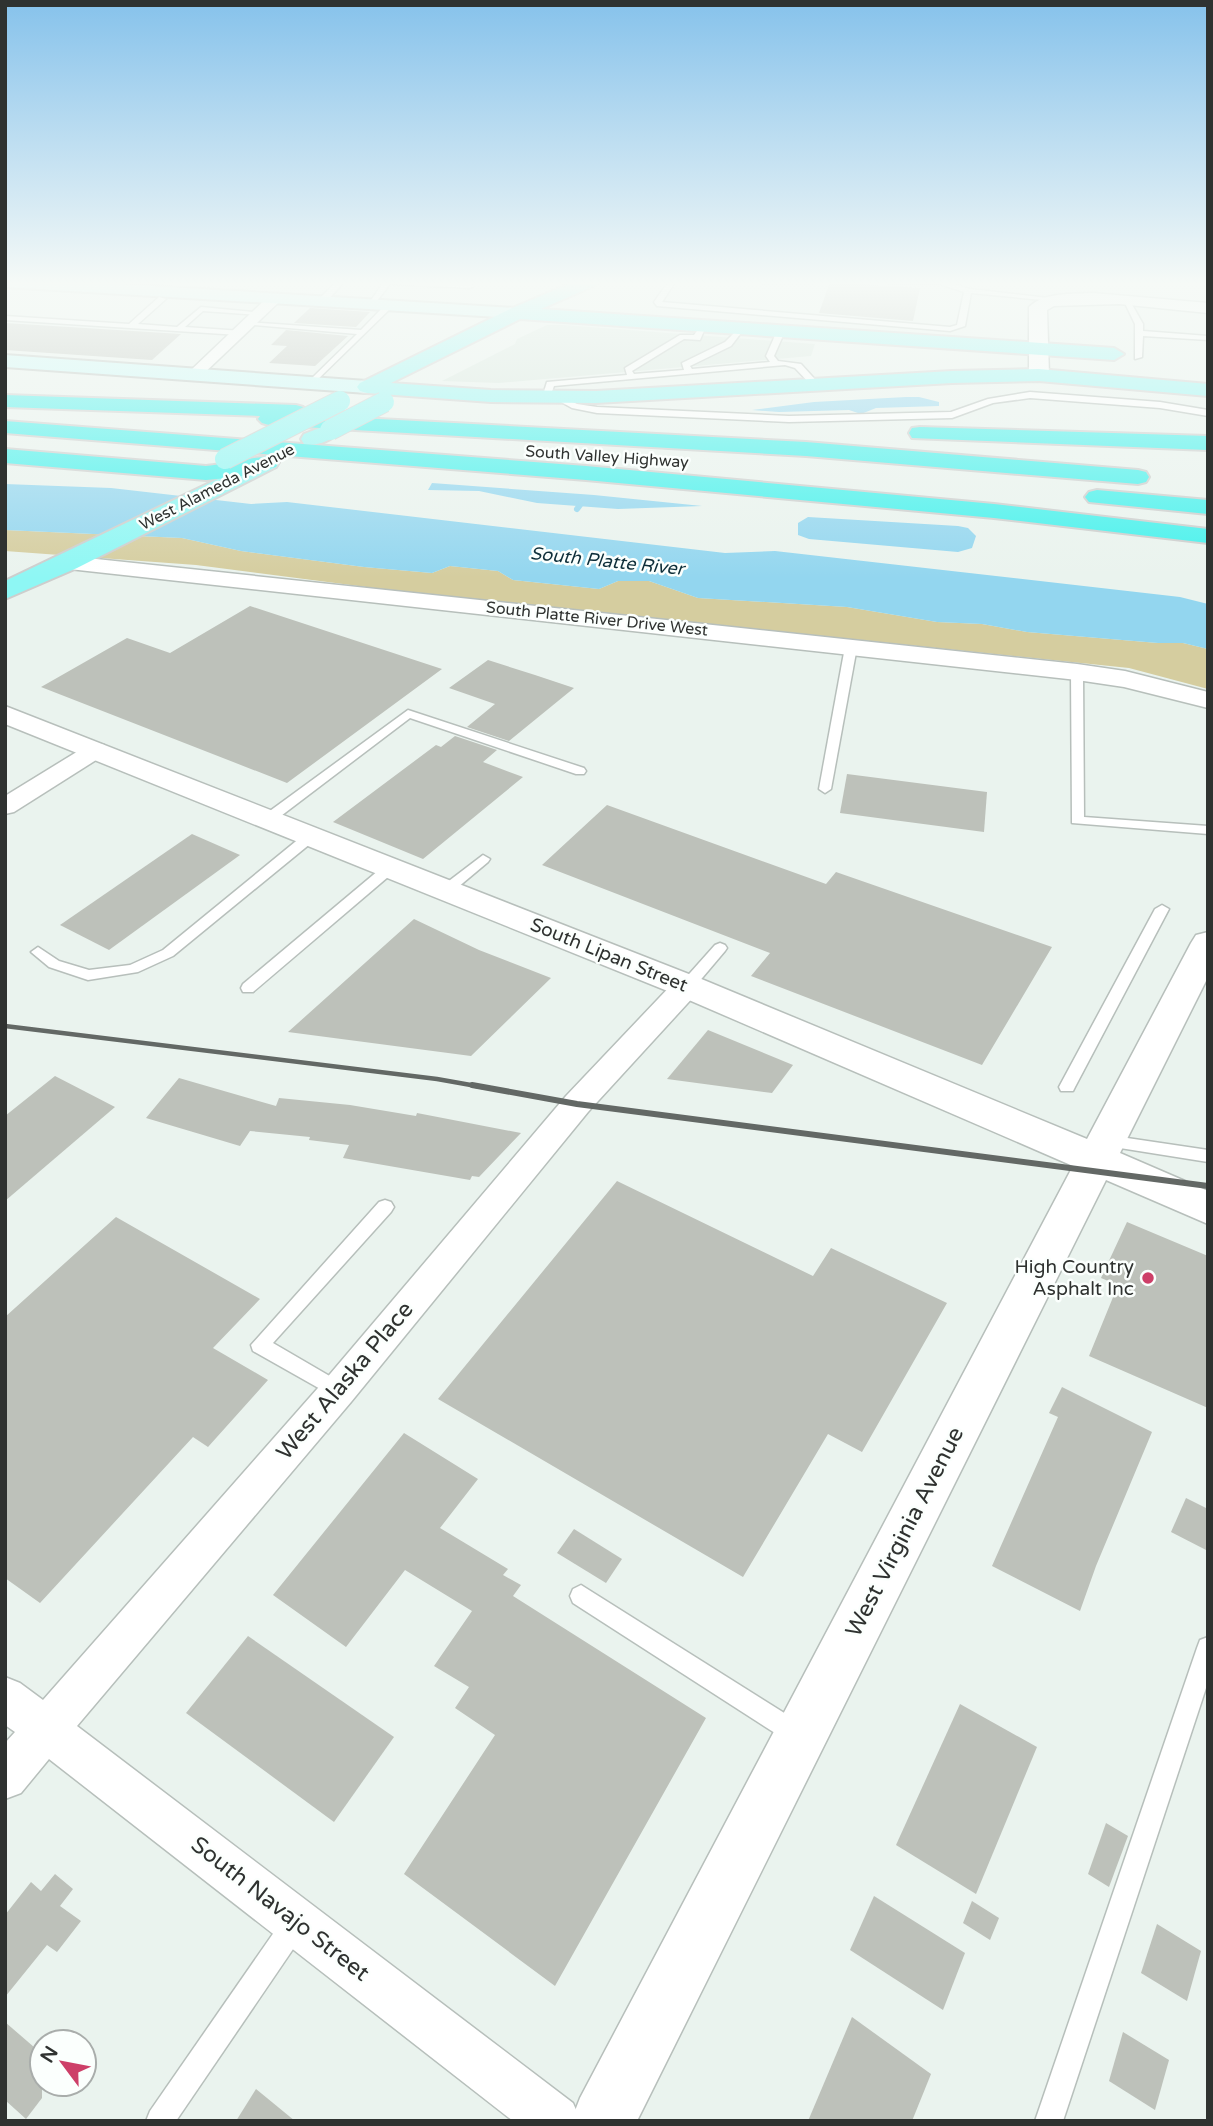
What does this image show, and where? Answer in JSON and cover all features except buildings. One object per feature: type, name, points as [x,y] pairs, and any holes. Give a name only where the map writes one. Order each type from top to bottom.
[{"type":"highway","points":[[5,403],[1208,443]]},
{"type":"highway","name":"South Valley Highway","points":[[5,403],[783,447],[1158,478]]},
{"type":"highway","points":[[5,425],[650,478],[1014,512],[1208,536]]},
{"type":"highway","name":"South Valley Highway","points":[[5,425],[770,468]]},
{"type":"highway","points":[[5,456],[206,480]]},
{"type":"highway","points":[[798,470],[959,484]]},
{"type":"highway","points":[[1081,495],[1208,507]]},
{"type":"main road","points":[[271,380],[406,391],[552,398],[616,388],[817,386],[934,380]]},
{"type":"main road","name":"West Alameda Avenue","points":[[5,592],[120,537],[206,480],[225,459],[381,380]]},
{"type":"main road","name":"West Alameda Avenue","points":[[168,487],[206,480],[268,462],[426,380]]},
{"type":"main road","points":[[1098,380],[1208,390]]},
{"type":"main road","points":[[5,569],[41,550]]},
{"type":"street","name":"South Platte River Drive West","points":[[68,563],[1077,672],[1125,679],[1208,700]]},
{"type":"street","name":"South Lipan Street","points":[[5,714],[687,986],[939,1091],[1102,1151],[1208,1208]]},
{"type":"street","points":[[5,807],[96,750]]},
{"type":"street","name":"West Virginia Avenue","points":[[603,2121],[1208,943]]},
{"type":"street","name":"West Alaska Place","points":[[5,1777],[338,1391],[577,1104],[687,986]]},
{"type":"street","name":"South Navajo Street","points":[[5,1698],[555,2121]]},
{"type":"lane","points":[[592,380],[550,384],[552,398],[597,410],[789,419],[952,415],[991,401],[1030,395],[1160,405],[1208,413]]},
{"type":"lane","points":[[595,380],[616,388],[623,380]]},
{"type":"lane","points":[[812,380],[817,386]]},
{"type":"lane","points":[[825,789],[851,647]]},
{"type":"lane","points":[[1077,672],[1077,820],[1208,830]]},
{"type":"lane","points":[[268,819],[408,714],[580,771]]},
{"type":"lane","points":[[38,953],[54,964],[88,975],[133,969],[168,953],[311,836]]},
{"type":"lane","points":[[446,890],[483,859]]},
{"type":"lane","points":[[248,988],[390,868]]},
{"type":"lane","points":[[1067,1087],[1161,909]]},
{"type":"lane","points":[[687,986],[720,948]]},
{"type":"lane","points":[[1102,1151],[1208,1156]]},
{"type":"lane","points":[[338,1391],[260,1345],[385,1207]]},
{"type":"lane","points":[[580,1597],[800,1736]]},
{"type":"lane","points":[[1049,2121],[1208,1648]]},
{"type":"lane","points":[[160,2121],[296,1922]]},
{"type":"shaded area","points":[[444,380],[531,380],[499,383]]},
{"type":"shaded area","points":[[5,530],[182,538],[241,551],[364,567],[432,573],[450,566],[498,571],[513,580],[599,589],[618,581],[649,581],[698,598],[847,607],[937,622],[982,624],[1027,632],[1183,643],[1208,649],[1208,689],[1129,668],[436,596],[196,565],[5,551]]},
{"type":"water","points":[[906,397],[939,402],[939,406],[876,408],[861,414],[849,410],[752,410],[814,402]]},
{"type":"water","points":[[432,483],[702,506],[618,509],[537,503],[479,491],[428,490]]},
{"type":"water","name":"South Platte River","points":[[5,484],[111,488],[251,504],[287,502],[725,553],[775,551],[1180,597],[1208,604],[1208,649],[1183,643],[1027,632],[982,624],[937,622],[847,607],[698,598],[649,581],[618,581],[599,589],[513,580],[498,571],[450,566],[432,573],[364,567],[241,551],[182,538],[5,530]]},
{"type":"water","points":[[808,517],[958,526],[968,528],[976,536],[972,548],[958,552],[809,539],[798,535],[798,523]]},
{"type":"waterway","points":[[577,509],[580,505]]},
{"type":"railway","points":[[5,1026],[437,1079],[482,1087]]},
{"type":"railway","points":[[472,1085],[577,1104],[1208,1186]]},
{"type":"place","name":"High Country Asphalt Inc","points":[[1148,1278]]}]
